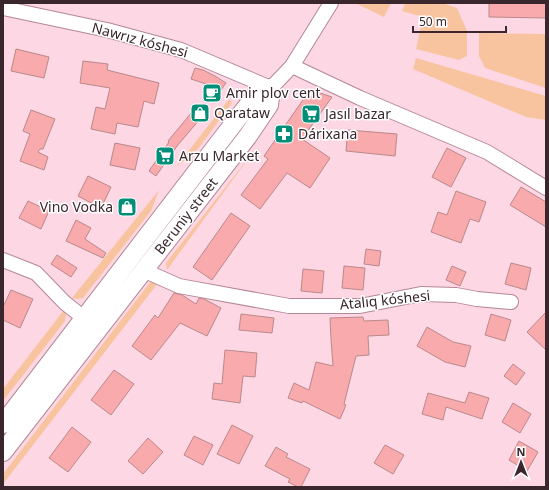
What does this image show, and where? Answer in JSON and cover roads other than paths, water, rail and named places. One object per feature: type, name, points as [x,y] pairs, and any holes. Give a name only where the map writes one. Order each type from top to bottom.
[{"type":"street","points":[[271,88],[292,66],[331,3]]},
{"type":"street","name":"Nawrız kóshesi","points":[[3,8],[108,30],[181,50],[271,88]]},
{"type":"street","points":[[292,66],[360,98],[487,152],[546,188]]},
{"type":"street","name":"Beruniy street","points":[[3,452],[248,136],[269,105],[271,88]]},
{"type":"street","name":"Beruniy street","points":[[3,424],[256,95],[271,88]]},
{"type":"street","points":[[3,260],[36,273],[65,303],[84,318]]},
{"type":"street","name":"Atalıq kóshesi","points":[[143,270],[179,286],[289,306],[360,306],[421,294],[456,295],[477,299],[511,302]]},
{"type":"place","name":"Amir plov cent","points":[[212,93]]},
{"type":"place","name":"Qarataw","points":[[200,113]]},
{"type":"place","name":"Jasıl bazar","points":[[311,114]]},
{"type":"place","name":"Dárixana","points":[[284,134]]},
{"type":"place","name":"Arzu Market","points":[[165,156]]},
{"type":"place","name":"Vino Vodka","points":[[127,207]]}]
